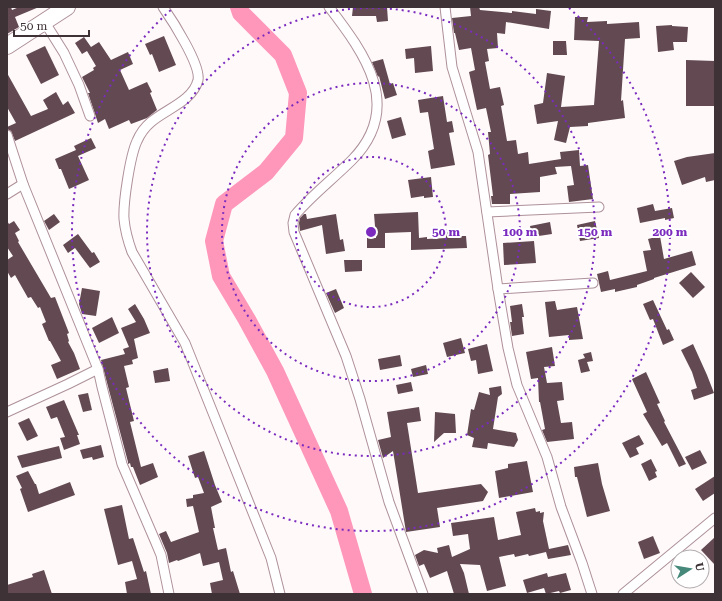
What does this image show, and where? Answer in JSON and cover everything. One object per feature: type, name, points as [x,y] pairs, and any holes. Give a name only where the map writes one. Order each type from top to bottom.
[{"type":"highway","points":[[7,46],[67,7]]},
{"type":"street","points":[[163,7],[175,25],[194,61],[198,70],[198,79],[194,89],[187,97],[151,122],[137,142],[133,152],[124,204],[126,235],[132,252],[185,343],[271,558],[280,594]]},
{"type":"street","points":[[329,7],[353,38],[370,70],[376,88],[377,105],[374,124],[366,144],[352,160],[300,208],[295,215],[293,223],[294,232],[349,363],[389,502],[423,594]]},
{"type":"street","points":[[445,7],[452,67],[478,152],[498,290],[508,348],[517,385],[547,457],[561,507],[592,594]]},
{"type":"street","points":[[44,21],[64,53],[79,85],[90,116]]},
{"type":"street","points":[[7,135],[23,184],[98,369],[122,464],[156,543],[169,594]]},
{"type":"street","points":[[7,194],[23,184]]},
{"type":"street","points":[[487,212],[599,207]]},
{"type":"street","points":[[498,290],[593,283]]},
{"type":"street","points":[[7,412],[98,369]]},
{"type":"street","points":[[623,594],[715,518]]},
{"type":"building","points":[[7,7],[11,7],[12,10],[19,7],[39,7],[15,17],[19,27],[7,34]]},
{"type":"building","points":[[353,7],[387,7],[388,21],[377,22],[376,16],[352,16]]},
{"type":"building","points":[[470,7],[479,7],[480,10],[512,13],[512,11],[536,14],[536,9],[551,11],[549,29],[506,22],[505,34],[497,33],[498,48],[487,49],[489,61],[485,62],[490,89],[500,87],[504,105],[501,106],[507,141],[516,140],[518,154],[528,152],[529,164],[561,159],[560,152],[579,150],[580,166],[588,165],[593,199],[569,202],[567,186],[574,185],[571,166],[555,167],[557,174],[540,177],[540,192],[510,194],[510,204],[492,204],[491,196],[493,196],[488,155],[490,154],[488,132],[491,132],[486,108],[477,110],[469,72],[475,70],[471,48],[459,50],[454,33],[452,18],[471,16]]},
{"type":"building","points":[[575,17],[588,17],[587,22],[607,21],[607,24],[639,22],[640,38],[625,39],[621,101],[623,100],[625,118],[588,123],[588,126],[570,127],[566,143],[554,140],[558,121],[537,124],[534,105],[543,103],[547,73],[565,76],[561,107],[594,105],[599,41],[574,40]]},
{"type":"building","points":[[672,25],[688,27],[687,42],[673,42],[674,50],[658,52],[656,26]]},
{"type":"building","points":[[164,36],[176,65],[159,72],[152,54],[150,55],[145,44]]},
{"type":"building","points":[[84,37],[91,47],[99,42],[111,60],[128,52],[133,64],[120,70],[129,90],[147,82],[152,92],[150,93],[157,110],[147,118],[131,124],[129,120],[109,129],[105,119],[98,123],[88,93],[90,93],[82,77],[94,70],[93,68],[96,66],[87,51],[82,54],[75,43]]},
{"type":"building","points":[[553,41],[566,41],[567,55],[553,55]]},
{"type":"building","points":[[45,46],[59,75],[41,84],[26,55]]},
{"type":"building","points":[[431,46],[433,71],[415,73],[414,58],[406,59],[405,49]]},
{"type":"building","points":[[383,59],[390,84],[393,83],[397,95],[385,99],[379,76],[378,77],[372,62]]},
{"type":"building","points":[[686,60],[715,61],[715,106],[686,106]]},
{"type":"building","points":[[7,73],[31,116],[48,109],[43,100],[56,92],[63,105],[68,101],[75,113],[15,141],[11,131],[7,129],[7,127],[16,123],[7,107]]},
{"type":"building","points":[[443,96],[447,122],[452,121],[454,132],[449,133],[455,165],[431,169],[428,151],[434,149],[428,112],[420,113],[418,100]]},
{"type":"building","points":[[401,117],[406,135],[392,139],[387,121]]},
{"type":"building","points":[[91,138],[96,148],[78,156],[89,180],[69,189],[61,169],[59,169],[55,159],[76,150],[74,146]]},
{"type":"building","points":[[715,153],[715,180],[706,182],[705,177],[682,185],[674,161],[687,157]]},
{"type":"building","points":[[431,177],[433,197],[424,198],[424,196],[411,198],[408,180]]},
{"type":"building","points":[[653,204],[655,211],[672,208],[674,218],[665,220],[665,218],[640,223],[637,208]]},
{"type":"building","points":[[418,212],[419,238],[446,238],[445,231],[456,230],[456,236],[466,236],[467,248],[411,250],[411,232],[385,233],[385,248],[367,248],[367,238],[376,238],[374,214]]},
{"type":"building","points":[[54,214],[60,222],[49,230],[44,221]]},
{"type":"building","points":[[306,214],[307,219],[336,214],[340,240],[343,239],[345,251],[326,254],[322,225],[300,231],[300,218]]},
{"type":"building","points":[[7,221],[9,224],[14,221],[20,230],[15,233],[19,241],[18,242],[51,298],[55,297],[69,333],[67,334],[68,342],[80,369],[57,379],[51,365],[61,361],[49,341],[42,324],[46,322],[40,307],[38,308],[31,297],[28,298],[15,275],[11,278],[7,271],[7,260],[13,256],[7,247]]},
{"type":"building","points":[[595,221],[599,238],[580,241],[577,225]]},
{"type":"building","points":[[550,222],[552,234],[532,237],[530,226]]},
{"type":"building","points":[[78,234],[92,253],[94,252],[100,262],[90,268],[75,248],[68,253],[63,245]]},
{"type":"building","points":[[660,236],[664,259],[692,251],[696,265],[654,278],[637,285],[637,287],[615,292],[615,289],[601,292],[597,274],[608,271],[610,280],[647,271],[643,251],[651,250],[648,239]]},
{"type":"building","points":[[534,241],[536,263],[504,265],[503,243]]},
{"type":"building","points":[[344,260],[362,260],[362,271],[345,272]]},
{"type":"building","points":[[691,272],[705,287],[693,298],[679,283]]},
{"type":"building","points":[[82,288],[100,291],[96,316],[82,314],[79,304]]},
{"type":"building","points":[[336,289],[344,308],[335,313],[326,293]]},
{"type":"building","points":[[653,300],[667,330],[669,329],[674,340],[663,345],[653,319],[650,320],[643,304]]},
{"type":"building","points":[[555,301],[557,310],[577,307],[583,339],[569,340],[569,335],[549,337],[545,302]]},
{"type":"building","points":[[135,304],[150,333],[134,339],[138,358],[132,360],[133,364],[124,366],[129,387],[126,388],[134,421],[130,422],[141,467],[153,463],[158,477],[140,485],[133,467],[131,467],[130,463],[128,464],[101,360],[125,354],[123,349],[129,347],[121,328],[136,322],[128,309]]},
{"type":"building","points":[[522,304],[524,334],[512,336],[510,306]]},
{"type":"building","points":[[112,317],[119,333],[99,343],[92,328]]},
{"type":"building","points":[[461,338],[465,353],[447,357],[443,343]]},
{"type":"building","points":[[487,344],[493,371],[478,374],[476,360],[471,361],[468,349]]},
{"type":"building","points":[[693,344],[714,393],[694,400],[691,390],[697,388],[692,372],[681,350]]},
{"type":"building","points":[[552,347],[555,366],[544,367],[547,383],[562,382],[564,400],[557,401],[561,423],[572,422],[574,439],[547,442],[542,430],[545,429],[539,402],[538,378],[531,379],[526,352]]},
{"type":"building","points":[[591,352],[593,361],[587,362],[590,371],[581,373],[578,360],[585,358],[583,354]]},
{"type":"building","points":[[400,355],[402,366],[380,370],[378,359]]},
{"type":"building","points":[[426,365],[428,374],[413,377],[411,369]]},
{"type":"building","points":[[168,368],[170,381],[155,383],[153,371]]},
{"type":"building","points":[[646,372],[660,403],[657,404],[665,421],[664,422],[686,464],[679,467],[667,443],[662,446],[643,414],[647,412],[632,379]]},
{"type":"building","points":[[411,382],[413,391],[398,394],[396,385]]},
{"type":"building","points":[[501,386],[502,394],[498,397],[493,429],[516,433],[518,440],[514,447],[488,443],[487,449],[472,447],[474,438],[467,435],[471,409],[474,410],[479,392],[490,395],[489,388]]},
{"type":"building","points":[[88,393],[92,410],[83,412],[78,395]]},
{"type":"building","points":[[64,400],[79,435],[77,435],[80,444],[64,450],[60,438],[65,437],[57,417],[51,419],[46,407]]},
{"type":"building","points":[[419,407],[421,421],[407,423],[418,493],[481,484],[488,492],[483,501],[437,508],[440,527],[406,532],[393,451],[383,458],[378,440],[391,437],[387,412]]},
{"type":"building","points":[[435,412],[455,414],[456,433],[444,433],[434,442]]},
{"type":"building","points":[[29,418],[38,436],[27,441],[18,423]]},
{"type":"building","points":[[639,435],[644,444],[636,448],[639,454],[630,458],[622,443]]},
{"type":"building","points":[[101,445],[104,457],[93,460],[92,457],[83,459],[80,450]]},
{"type":"building","points":[[59,446],[62,458],[22,468],[17,456]]},
{"type":"building","points":[[700,450],[707,463],[692,470],[685,457]]},
{"type":"building","points":[[204,451],[222,502],[211,507],[215,528],[213,528],[218,550],[226,548],[231,572],[233,571],[240,594],[212,594],[210,583],[223,580],[219,562],[203,566],[200,553],[169,563],[167,553],[159,534],[166,531],[171,542],[199,532],[193,506],[187,507],[186,499],[193,498],[193,495],[204,493],[198,477],[195,478],[188,456]]},
{"type":"building","points":[[651,459],[657,471],[655,472],[657,477],[649,481],[641,464]]},
{"type":"building","points":[[527,461],[533,492],[499,498],[495,471],[508,468],[508,464]]},
{"type":"building","points":[[598,463],[602,484],[610,511],[587,517],[577,477],[575,477],[574,467]]},
{"type":"building","points":[[28,471],[36,484],[39,494],[70,482],[75,495],[28,512],[20,489],[22,488],[16,476]]},
{"type":"building","points":[[715,476],[715,493],[703,501],[695,489]]},
{"type":"building","points":[[122,505],[129,539],[133,538],[144,572],[146,571],[151,594],[127,594],[125,582],[137,579],[132,561],[118,565],[104,509]]},
{"type":"building","points":[[535,508],[536,512],[544,512],[543,521],[549,549],[568,545],[571,555],[548,559],[546,552],[529,556],[528,554],[515,557],[514,554],[499,557],[506,586],[487,591],[480,565],[460,564],[464,573],[469,594],[454,594],[447,571],[430,578],[424,564],[419,566],[415,555],[424,550],[438,553],[437,548],[449,545],[452,557],[470,549],[468,534],[453,536],[451,523],[494,517],[498,540],[521,535],[516,512]]},
{"type":"building","points":[[653,536],[660,553],[644,559],[638,542]]},
{"type":"building","points":[[715,537],[715,565],[710,560],[710,549],[702,549]]},
{"type":"building","points":[[44,570],[52,594],[7,594],[7,585],[33,577],[32,574]]},
{"type":"building","points":[[547,573],[548,577],[566,573],[571,590],[560,593],[559,591],[546,594],[544,588],[527,593],[523,580]]},
{"type":"waterway","points":[[239,7],[241,13],[283,55],[298,93],[294,138],[266,172],[224,204],[214,241],[221,276],[275,371],[339,511],[363,594]]}]
